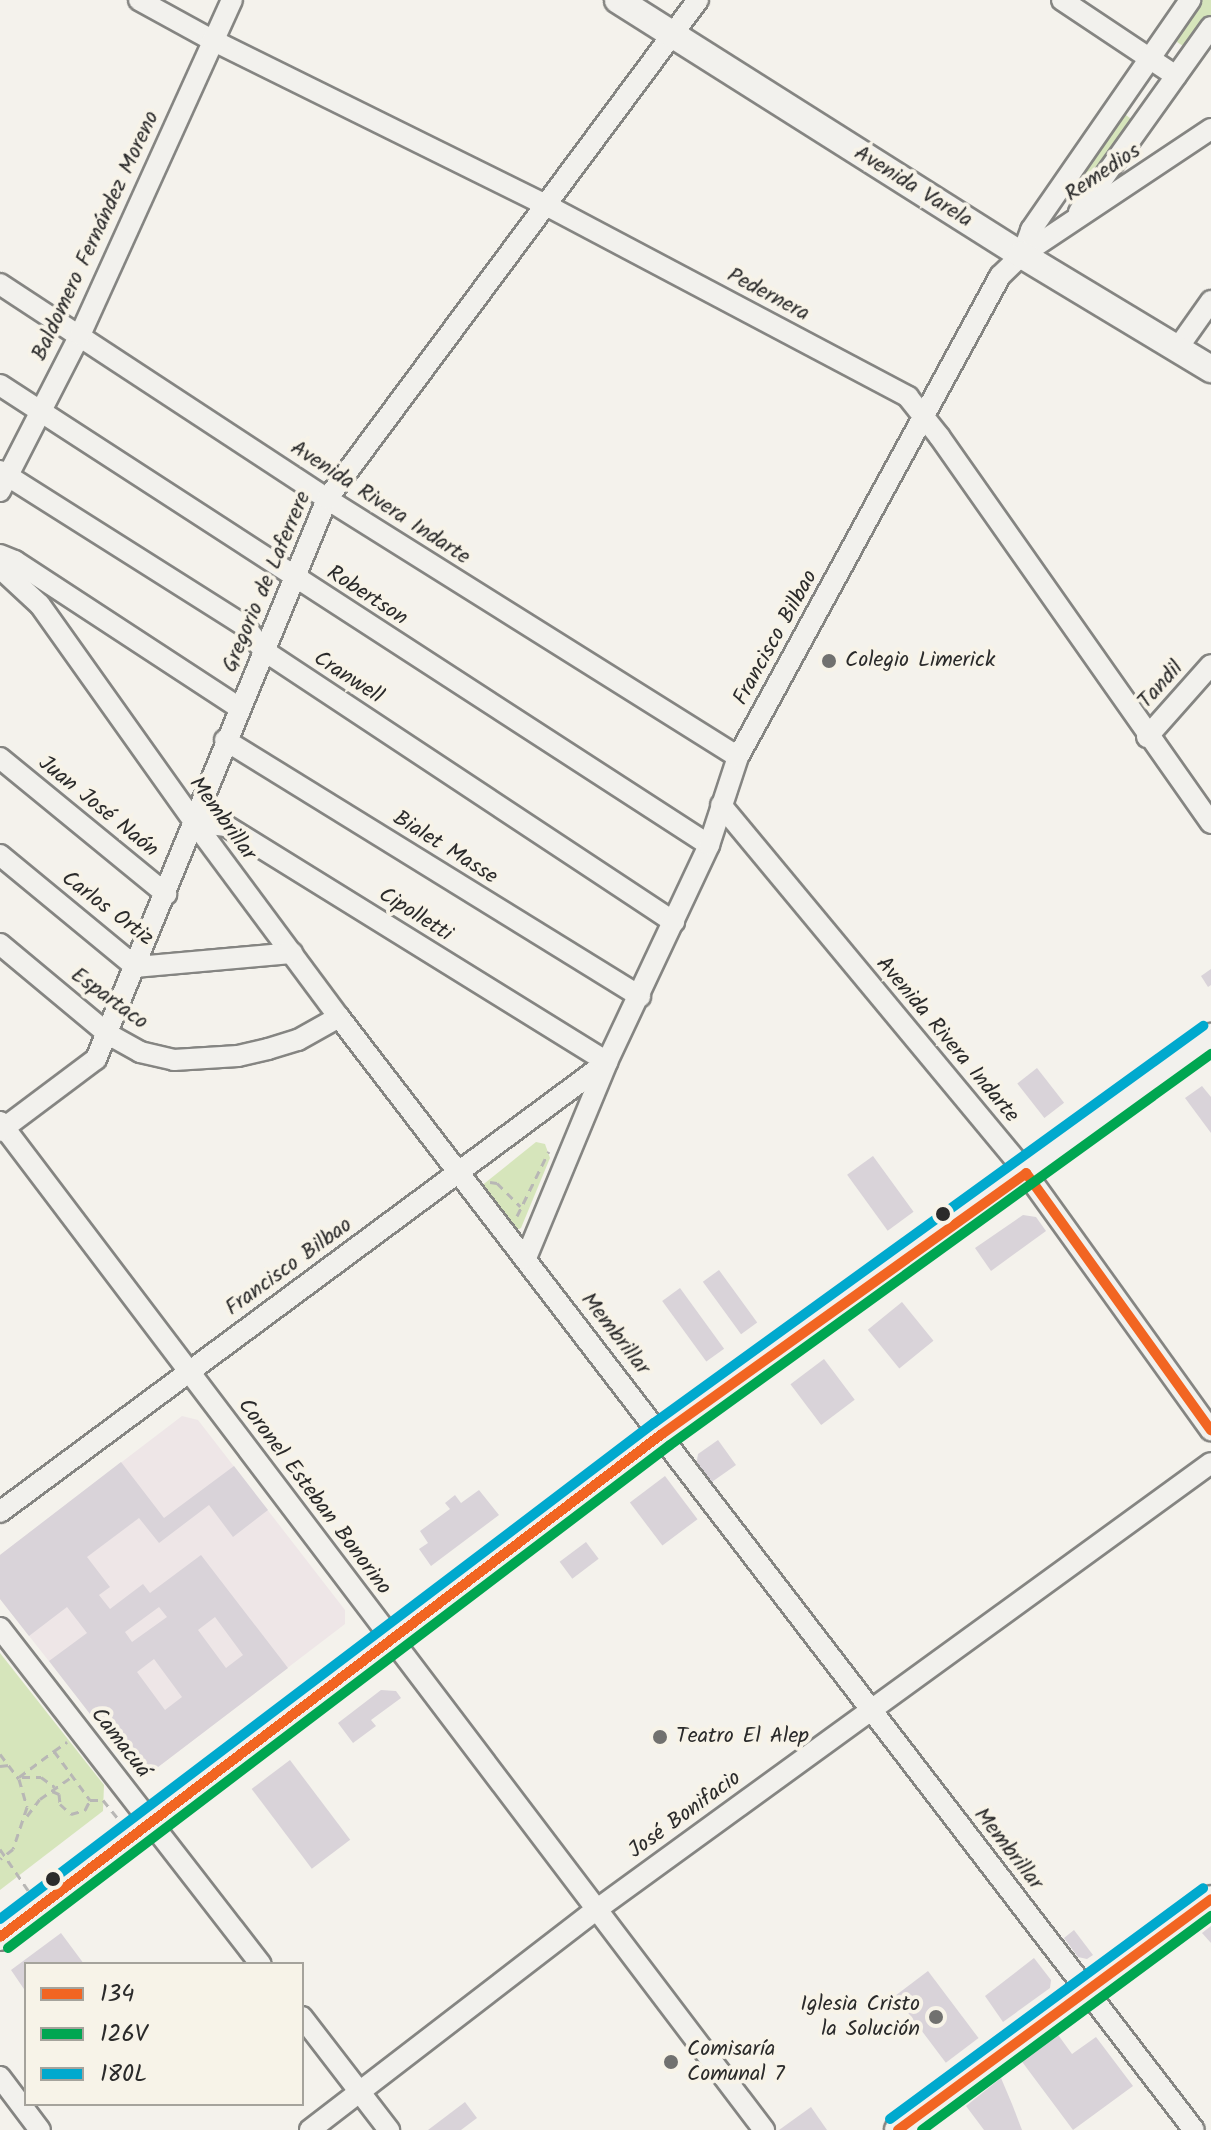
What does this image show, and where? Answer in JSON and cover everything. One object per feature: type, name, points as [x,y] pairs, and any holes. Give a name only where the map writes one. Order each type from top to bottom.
[{"type":"main road","name":"Avenida Varela","points":[[618,0],[1022,255],[1211,369]]},
{"type":"main road","points":[[0,1937],[662,1434],[1211,1037]]},
{"type":"main road","points":[[898,2130],[1211,1899]]},
{"type":"street","name":"Pedernera","points":[[139,0],[212,40],[546,205],[908,397],[1211,823]]},
{"type":"street","name":"Baldomero Fernández Moreno","points":[[2,479],[80,335],[232,0]]},
{"type":"street","name":"Gregorio de Laferrere","points":[[1,1127],[96,1059],[327,499],[698,0]]},
{"type":"street","points":[[1062,0],[1176,76]]},
{"type":"street","points":[[1022,255],[1031,230],[1190,0]]},
{"type":"street","points":[[1070,225],[1211,27]]},
{"type":"street","name":"Remedios","points":[[1022,255],[1211,129]]},
{"type":"street","name":"Francisco Bilbao","points":[[526,1258],[607,1062],[709,845],[738,757],[1000,276],[1022,255]]},
{"type":"street","name":"Avenida Rivera Indarte","points":[[0,284],[327,499],[738,757]]},
{"type":"street","points":[[1177,349],[1211,301]]},
{"type":"street","name":"Robertson","points":[[0,385],[709,845]]},
{"type":"street","name":"Cranwell","points":[[2,479],[245,626],[263,650],[674,922]]},
{"type":"street","points":[[0,555],[240,708]]},
{"type":"street","name":"Membrillar","points":[[0,568],[40,605],[194,822],[339,1017],[1194,2130]]},
{"type":"street","name":"Tandil","points":[[1147,737],[1211,665]]},
{"type":"street","name":"Bialet Masse","points":[[225,740],[640,996]]},
{"type":"street","name":"Juan José Naón","points":[[0,758],[166,894]]},
{"type":"street","name":"Avenida Rivera Indarte","points":[[721,805],[1026,1173],[1211,1430]]},
{"type":"street","name":"Cipolletti","points":[[194,822],[226,826],[607,1062]]},
{"type":"street","name":"Carlos Ortiz","points":[[0,855],[136,967],[292,953]]},
{"type":"street","name":"Espartaco","points":[[0,944],[108,1034],[140,1052],[174,1060],[238,1056],[298,1040],[339,1017]]},
{"type":"street","name":"Francisco Bilbao","points":[[0,1512],[607,1062]]},
{"type":"street","name":"Coronel Esteban Bonorino","points":[[1,1127],[764,2130]]},
{"type":"street","name":"José Bonifacio","points":[[310,2130],[596,1910],[1211,1463]]},
{"type":"street","name":"Camacuá","points":[[0,1628],[141,1829],[259,1962]]},
{"type":"street","points":[[304,2020],[389,2130]]},
{"type":"street","points":[[0,2077],[40,2130]]},
{"type":"path","points":[[18,1778],[54,1751],[90,1800]]},
{"type":"path","points":[[0,1754],[18,1778],[27,1798],[27,1816],[13,1849],[0,1859]]},
{"type":"path","points":[[0,1766],[9,1765]]},
{"type":"path","points":[[18,1778],[32,1775],[59,1794],[60,1804],[71,1814],[85,1810],[90,1800]]},
{"type":"path","points":[[27,1816],[73,1776]]},
{"type":"path","points":[[90,1800],[103,1800],[141,1829]]},
{"type":"path","points":[[0,1849],[18,1876]]},
{"type":"shaded area","points":[[182,1416],[198,1420],[345,1610],[345,1624],[162,1764],[94,1678],[74,1693],[0,1599],[0,1555]]},
{"type":"green space","points":[[1201,0],[1211,0],[1211,17],[1192,44],[1183,46],[1177,42],[1178,32]]},
{"type":"green space","points":[[1123,113],[1133,120],[1088,184],[1080,183],[1078,180]]},
{"type":"green space","points":[[536,1142],[545,1144],[550,1158],[521,1228],[513,1232],[480,1187]]},
{"type":"green space","points":[[0,1653],[104,1785],[103,1811],[0,1890]]},
{"type":"building","points":[[1211,969],[1211,985],[1208,987],[1201,976]]},
{"type":"building","points":[[1037,1068],[1064,1103],[1044,1118],[1017,1083]]},
{"type":"building","points":[[1202,1086],[1211,1097],[1211,1133],[1185,1098]]},
{"type":"building","points":[[873,1156],[914,1212],[888,1231],[847,1175]]},
{"type":"building","points":[[1023,1215],[1036,1217],[1046,1231],[991,1271],[975,1248]]},
{"type":"building","points":[[719,1270],[757,1323],[741,1334],[703,1282]]},
{"type":"building","points":[[680,1288],[724,1349],[706,1362],[662,1301]]},
{"type":"building","points":[[902,1302],[933,1341],[899,1369],[868,1330]]},
{"type":"building","points":[[824,1359],[855,1400],[821,1425],[790,1384]]},
{"type":"building","points":[[718,1440],[736,1465],[709,1484],[696,1466],[698,1454]]},
{"type":"building","points":[[121,1462],[164,1518],[234,1466],[268,1510],[233,1537],[209,1505],[159,1543],[139,1518],[87,1557],[110,1587],[99,1595],[110,1609],[143,1584],[150,1593],[201,1555],[288,1668],[141,1780],[49,1661],[87,1633],[67,1607],[29,1636],[0,1599],[0,1555]],"holes":[[[159,1607],[167,1617],[132,1642],[125,1632]],[[215,1617],[243,1655],[226,1668],[198,1630]],[[154,1659],[182,1697],[165,1710],[137,1672]]]},
{"type":"building","points":[[665,1476],[697,1519],[662,1546],[630,1502]]},
{"type":"building","points":[[479,1490],[499,1515],[431,1566],[419,1549],[428,1543],[420,1531],[450,1509],[445,1503],[455,1495],[461,1503]]},
{"type":"building","points":[[586,1542],[599,1559],[572,1579],[560,1562]]},
{"type":"building","points":[[381,1690],[396,1691],[401,1698],[371,1720],[376,1726],[353,1743],[338,1723]]},
{"type":"building","points":[[290,1760],[350,1840],[312,1869],[252,1789]]},
{"type":"building","points":[[1211,1926],[1211,1943],[1202,1933]]},
{"type":"building","points":[[1074,1930],[1093,1955],[1087,1959],[1078,1957],[1064,1938]]},
{"type":"building","points":[[61,1933],[83,1962],[24,1962],[24,1989],[11,1970]]},
{"type":"building","points":[[1034,1958],[1051,1980],[1050,1988],[1003,2022],[985,1996]]},
{"type":"building","name":"Iglesia Cristo la Solución","points":[[928,1971],[979,2038],[946,2063],[895,1996]]},
{"type":"building","points":[[1056,2032],[1072,2054],[1096,2037],[1133,2086],[1073,2130],[1020,2059]]},
{"type":"building","points":[[1001,2078],[1022,2130],[984,2130],[966,2106]]},
{"type":"building","points":[[465,2102],[477,2118],[461,2130],[428,2130]]},
{"type":"building","points":[[811,2107],[827,2130],[779,2130]]},
{"type":"transit line","name":"180L","points":[[0,1919],[654,1423],[1203,1026]]},
{"type":"transit line","name":"126V","points":[[8,1948],[670,1445],[1211,1054]]},
{"type":"transit line","name":"134","points":[[0,1937],[662,1434],[1026,1173],[1211,1430]]},
{"type":"transit line","name":"180L","points":[[890,2119],[1203,1888]]},
{"type":"transit line","name":"134","points":[[898,2130],[1211,1899]]},
{"type":"transit line","name":"126V","points":[[922,2130],[1211,1916]]},
{"type":"place","name":"Colegio Limerick","points":[[829,661]]},
{"type":"place","name":"Teatro El Alep","points":[[660,1737]]},
{"type":"place","name":"Iglesia Cristo la Solución","points":[[936,2017]]},
{"type":"place","name":"Comisaría Comunal 7","points":[[671,2062]]}]
